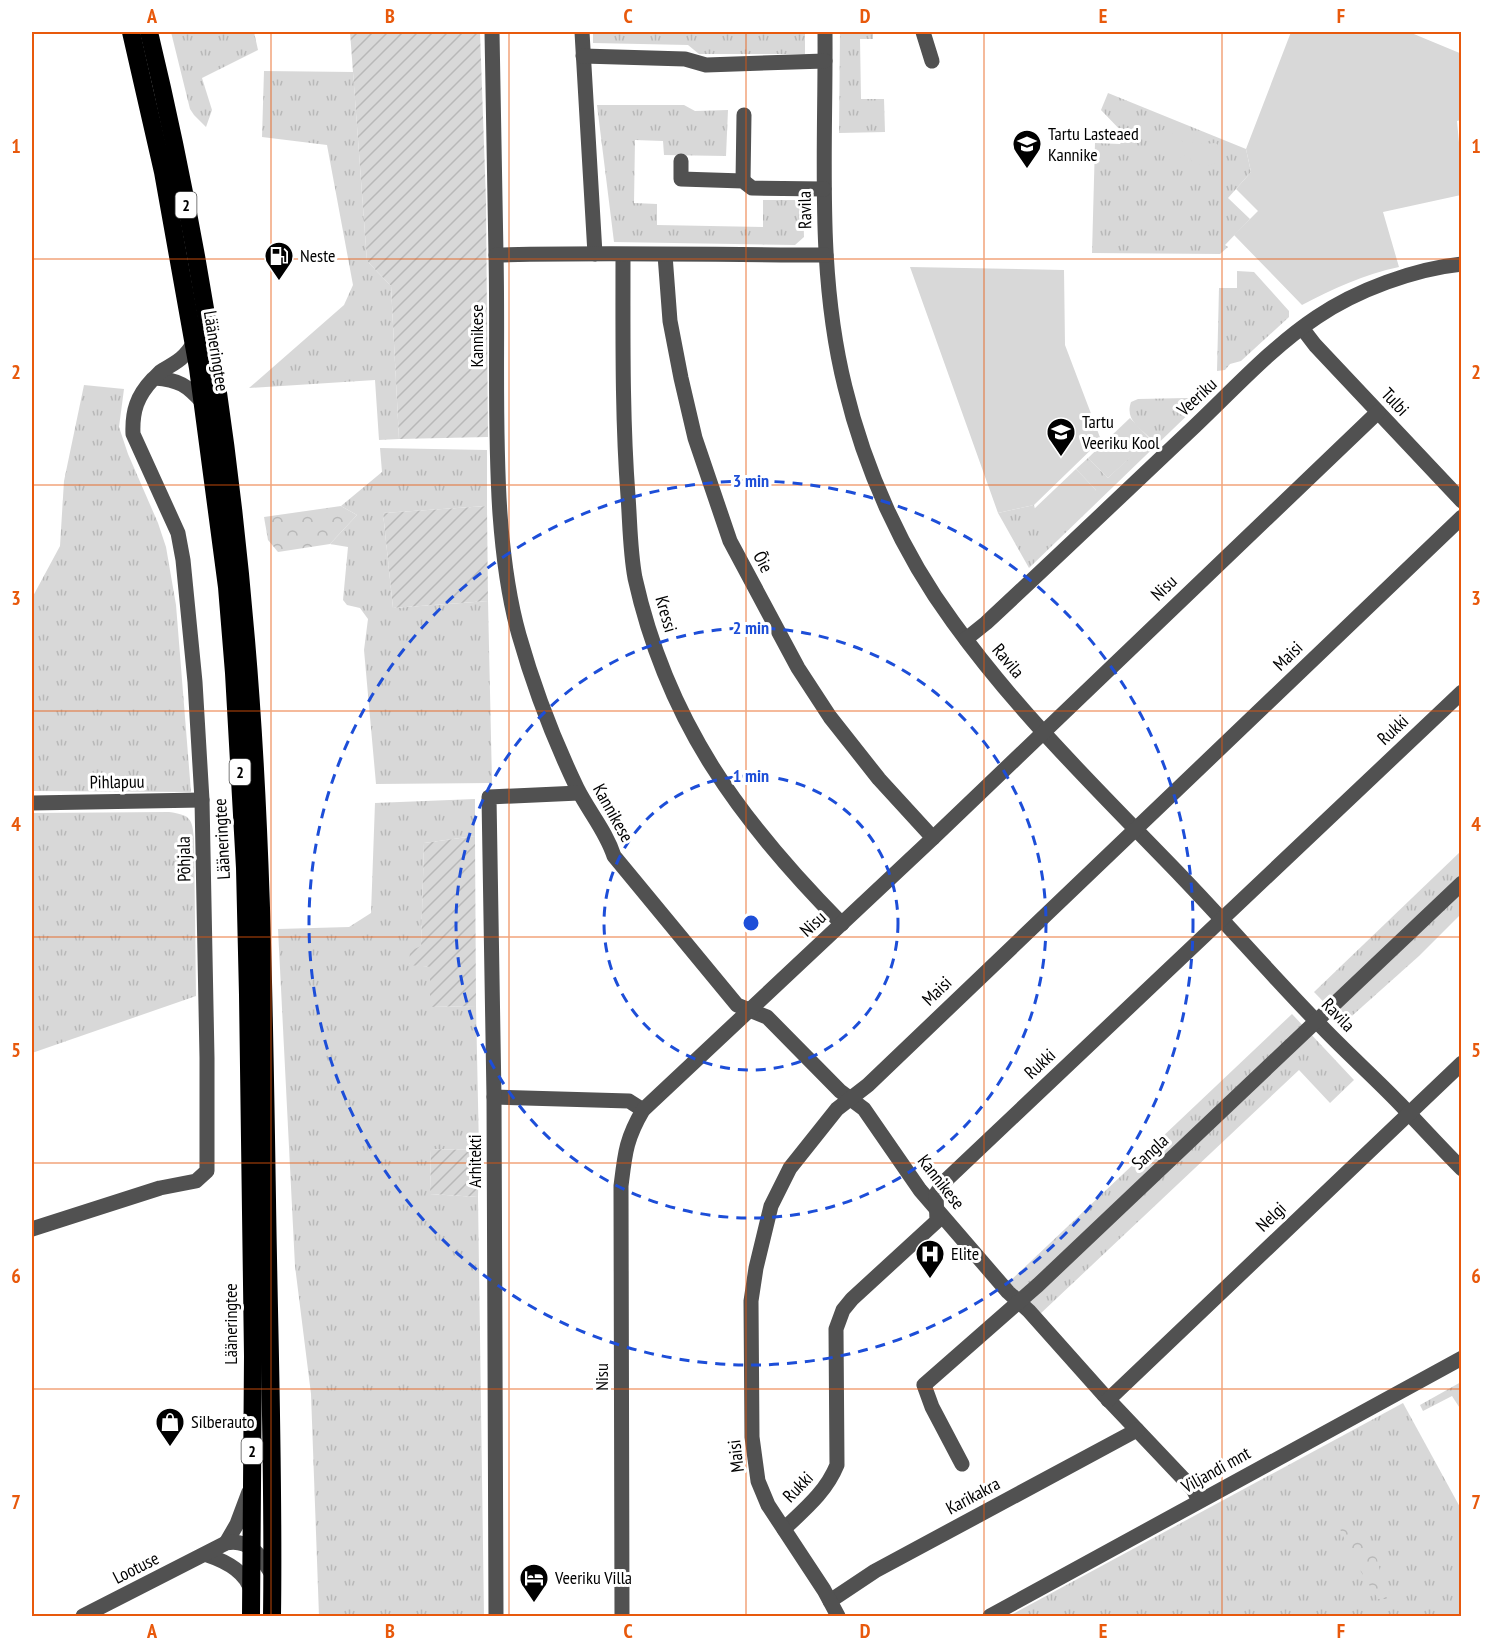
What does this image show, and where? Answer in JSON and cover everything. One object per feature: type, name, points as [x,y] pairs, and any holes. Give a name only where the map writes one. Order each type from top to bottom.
[{"type":"highway","name":"Lääneringtee","points":[[131,32],[163,172],[194,342],[227,587],[234,673],[245,868],[251,1205],[251,1617]]},
{"type":"highway","name":"Lääneringtee","points":[[149,32],[169,110],[214,367],[229,473],[247,654],[259,865],[272,1419],[272,1617]]},
{"type":"street","name":"Kannikese","points":[[492,32],[497,334],[496,441],[504,560],[519,634],[542,707],[579,793],[610,842],[614,856],[737,1005],[767,1017],[840,1091],[864,1109],[920,1190],[936,1209],[1108,1400],[1193,1489],[1199,1501]]},
{"type":"street","points":[[582,32],[595,254]]},
{"type":"street","name":"Ravila","points":[[825,32],[826,255],[838,353],[844,384],[860,439],[898,531],[927,582],[966,639],[1043,731],[1316,1021],[1409,1113],[1461,1169]]},
{"type":"street","points":[[923,32],[932,62]]},
{"type":"street","points":[[584,56],[685,59],[706,65],[825,61]]},
{"type":"street","points":[[743,181],[744,115]]},
{"type":"street","points":[[681,161],[681,180],[743,181],[752,188],[824,189]]},
{"type":"street","points":[[496,255],[826,255]]},
{"type":"street","name":"Kressi","points":[[623,255],[626,471],[635,575],[646,622],[671,692],[695,741],[723,785],[765,840],[842,924]]},
{"type":"street","name":"Õie","points":[[665,255],[670,321],[681,378],[695,438],[730,540],[763,606],[798,668],[830,717],[879,779],[933,838]]},
{"type":"street","name":"Veeriku","points":[[966,639],[986,623],[1232,391],[1319,315],[1349,298],[1411,273],[1461,264]]},
{"type":"street","name":"Tulbi","points":[[1302,328],[1461,501]]},
{"type":"street","name":"Põhjala","points":[[32,1229],[160,1188],[196,1181],[207,1171],[202,800],[195,682],[183,560],[177,532],[133,434],[132,417],[137,400],[145,388],[161,371],[174,365],[187,354],[194,342]]},
{"type":"street","points":[[155,378],[180,383],[190,389],[203,403]]},
{"type":"street","name":"Nisu","points":[[622,1617],[621,1186],[625,1152],[631,1130],[643,1110],[933,838],[1378,412]]},
{"type":"street","name":"Maisi","points":[[838,1617],[768,1505],[758,1481],[752,1437],[751,1301],[756,1268],[771,1206],[790,1168],[837,1109],[868,1085],[1461,517]]},
{"type":"street","name":"Rukki","points":[[784,1528],[813,1502],[830,1482],[837,1465],[836,1329],[843,1310],[937,1221],[936,1194],[944,1183],[1461,692]]},
{"type":"street","name":"Arhitekti","points":[[496,1617],[494,1097],[489,797],[579,793]]},
{"type":"street","name":"Pihlapuu","points":[[32,803],[202,800]]},
{"type":"street","name":"Sangla","points":[[962,1464],[932,1407],[924,1385],[1019,1302],[1461,883]]},
{"type":"street","name":"Nelgi","points":[[1108,1400],[1461,1063]]},
{"type":"street","points":[[494,1097],[629,1101],[643,1110]]},
{"type":"street","name":"Viljandi mnt","points":[[990,1617],[1461,1358]]},
{"type":"street","name":"Karikakra","points":[[830,1601],[875,1571],[1137,1430]]},
{"type":"street","name":"Lootuse","points":[[83,1617],[207,1555],[226,1543],[241,1516],[252,1483]]},
{"type":"street","points":[[226,1543],[238,1542],[252,1547],[262,1557],[273,1576]]},
{"type":"street","points":[[207,1555],[225,1562],[238,1571],[247,1581],[251,1593]]},
{"type":"green space","points":[[171,32],[254,32],[258,50],[202,78],[212,110],[206,127],[190,109]]},
{"type":"green space","points":[[350,32],[480,32],[486,201],[488,437],[399,439],[391,286],[367,261]]},
{"type":"green space","points":[[593,32],[805,32],[805,54],[699,54],[688,45],[593,43]]},
{"type":"green space","points":[[840,32],[873,32],[873,39],[860,39],[861,99],[884,99],[885,132],[839,133]]},
{"type":"green space","points":[[1291,32],[1409,32],[1462,54],[1461,120],[1457,121],[1461,195],[1383,212],[1399,267],[1361,278],[1302,305],[1234,235],[1258,211],[1236,189],[1251,172],[1246,149]]},
{"type":"green space","points":[[264,71],[353,72],[367,261],[391,286],[399,439],[379,440],[375,380],[249,388],[344,305],[353,285],[327,145],[262,137]]},
{"type":"green space","points":[[1108,93],[1246,149],[1251,172],[1228,198],[1250,219],[1225,245],[1228,247],[1220,254],[1092,253],[1095,143],[1120,144],[1126,136],[1101,110]]},
{"type":"green space","points":[[597,105],[684,105],[695,111],[728,110],[726,156],[664,155],[663,141],[635,140],[634,203],[657,204],[657,225],[763,227],[763,200],[803,200],[804,237],[795,245],[614,242]]},
{"type":"green space","points":[[1165,129],[1184,142],[1216,143],[1222,150],[1220,159],[1208,165],[1193,163],[1188,155],[1170,160],[1152,148],[1153,134]]},
{"type":"green space","points":[[910,267],[1064,270],[1065,345],[1101,440],[1034,505],[998,513]]},
{"type":"green space","points":[[1237,271],[1254,272],[1289,311],[1289,317],[1241,361],[1230,364],[1225,370],[1217,371],[1219,288],[1237,288]]},
{"type":"green space","points":[[84,385],[124,389],[119,427],[166,547],[176,605],[191,792],[32,791],[32,598],[60,546],[64,481]]},
{"type":"green space","points":[[1187,398],[1201,402],[1029,568],[998,513],[1034,505],[1035,509],[1096,490],[1076,469],[1088,458],[1108,478],[1150,438],[1131,418],[1131,402],[1138,399]]},
{"type":"green space","points":[[1130,418],[1150,439],[1108,478],[1088,458]]},
{"type":"green space","points":[[380,448],[487,450],[487,506],[383,513],[393,608],[488,601],[492,783],[376,784],[364,650],[368,619],[360,608],[347,605],[343,600],[348,547],[330,544],[357,515],[341,506],[382,472]]},
{"type":"green space","points":[[1076,469],[1096,490],[1054,529],[1034,509]]},
{"type":"green space","points":[[341,506],[357,515],[330,544],[278,552],[268,540],[264,517]]},
{"type":"green space","points":[[487,506],[488,601],[393,608],[383,513]]},
{"type":"green space","points":[[475,799],[475,836],[424,843],[421,947],[409,964],[430,967],[430,1007],[476,1006],[479,1150],[431,1149],[430,1194],[478,1197],[484,1616],[319,1616],[311,1394],[295,1266],[278,929],[349,927],[371,913],[375,803]]},
{"type":"green space","points":[[169,812],[189,819],[193,832],[196,996],[32,1053],[32,813]]},
{"type":"green space","points":[[475,836],[476,1006],[430,1007],[430,967],[409,965],[410,951],[421,946],[424,843]]},
{"type":"green space","points":[[1461,851],[1461,914],[1419,956],[1344,1023],[1314,992]]},
{"type":"green space","points":[[1292,1014],[1354,1080],[1330,1103],[1299,1070],[1039,1315],[1009,1282]]},
{"type":"green space","points":[[431,1149],[479,1150],[478,1197],[430,1194]]},
{"type":"green space","points":[[1461,1382],[1461,1410],[1452,1396],[1423,1411],[1420,1405]]},
{"type":"green space","points":[[1403,1403],[1461,1509],[1461,1616],[1009,1616]]},
{"type":"green space","points":[[1349,1522],[1377,1559],[1387,1599],[1378,1599],[1355,1562],[1340,1529]]},
{"type":"place","name":"Tartu Lasteaed Kannike","points":[[1027,170]]},
{"type":"place","name":"Neste","points":[[279,282]]},
{"type":"place","name":"Tartu Veeriku Kool","points":[[1061,458]]},
{"type":"place","name":"Elite","points":[[930,1280]]},
{"type":"place","name":"Silberauto","points":[[170,1448]]},
{"type":"place","name":"Veeriku Villa","points":[[534,1604]]}]
